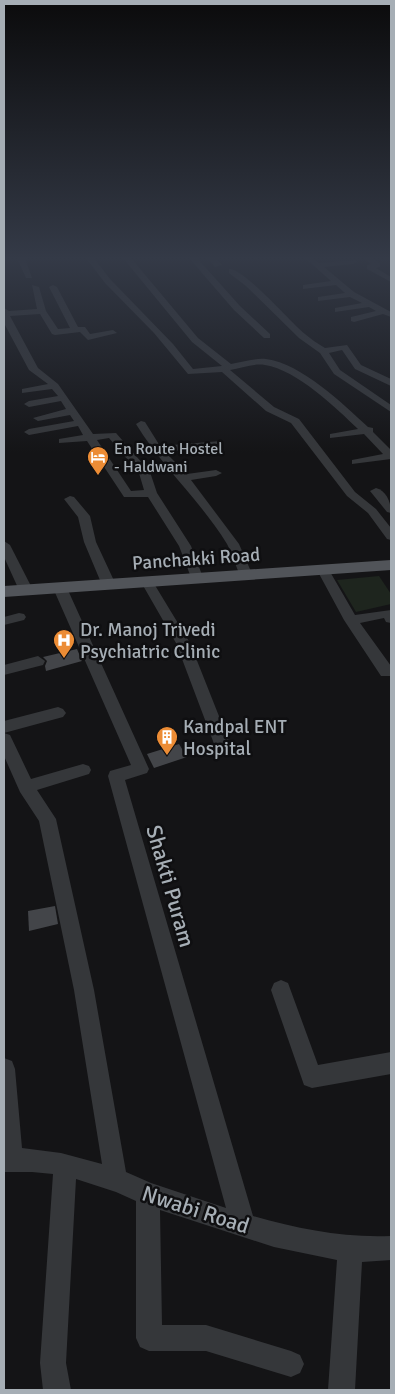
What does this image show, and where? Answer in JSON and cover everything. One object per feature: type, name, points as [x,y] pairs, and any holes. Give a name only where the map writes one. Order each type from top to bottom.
[{"type":"main road","name":"Panchakki Road","points":[[4,592],[198,580],[391,565]]},
{"type":"street","points":[[11,323],[34,370],[55,386],[128,495],[151,493]]},
{"type":"street","points":[[49,323],[55,332],[82,329],[88,336],[113,333]]},
{"type":"street","points":[[72,323],[76,330]]},
{"type":"street","points":[[149,323],[168,342],[185,368],[191,372],[264,362],[293,371],[368,430],[391,456]]},
{"type":"street","points":[[181,323],[195,340],[270,409],[295,421],[351,494],[372,511],[391,536]]},
{"type":"street","points":[[253,323],[267,336]]},
{"type":"street","points":[[289,323],[302,336],[323,351],[337,372],[391,409]]},
{"type":"street","points":[[323,351],[344,347],[358,367],[391,383]]},
{"type":"street","points":[[25,391],[55,386]]},
{"type":"street","points":[[29,404],[64,398]]},
{"type":"street","points":[[38,418],[73,411]]},
{"type":"street","points":[[29,432],[80,423]]},
{"type":"street","points":[[141,424],[158,450],[184,478],[233,544],[248,576]]},
{"type":"street","points":[[334,436],[368,430]]},
{"type":"street","points":[[63,441],[112,435],[144,472],[151,493],[185,546],[198,580]]},
{"type":"street","points":[[158,450],[217,443]]},
{"type":"street","points":[[356,462],[391,456]]},
{"type":"street","points":[[184,478],[216,474]]},
{"type":"street","points":[[376,491],[391,510]]},
{"type":"street","points":[[70,499],[84,516],[90,542],[109,585]]},
{"type":"street","points":[[4,545],[26,590]]},
{"type":"street","points":[[323,570],[351,620],[386,672],[391,671]]},
{"type":"street","points":[[147,582],[183,643],[224,749]]},
{"type":"street","name":"Shakti Puram","points":[[60,588],[141,769],[116,776],[243,1225]]},
{"type":"street","points":[[351,620],[387,613],[391,619]]},
{"type":"street","points":[[4,621],[19,617]]},
{"type":"street","points":[[4,670],[38,661]]},
{"type":"street","points":[[4,727],[58,713]]},
{"type":"street","points":[[4,739],[26,787],[47,819],[84,990],[116,1180]]},
{"type":"street","points":[[26,787],[83,770]]},
{"type":"street","points":[[281,990],[312,1077],[391,1063]]},
{"type":"street","points":[[4,1069],[8,1161]]},
{"type":"street","name":"Nwabi Road","points":[[8,1161],[37,1160],[66,1165],[116,1180],[148,1194],[243,1225],[293,1238],[350,1249],[391,1248]]},
{"type":"street","points":[[58,1390],[53,1363],[66,1165]]},
{"type":"street","points":[[148,1194],[150,1338],[206,1338],[291,1364]]},
{"type":"street","points":[[342,1390],[350,1249]]},
{"type":"shaded area","points":[[379,576],[391,594],[391,604],[356,612],[337,580]]},
{"type":"building","points":[[77,649],[82,661],[46,671],[47,661],[43,657]]},
{"type":"building","name":"Kandpal ENT Hospital","points":[[179,744],[187,757],[154,768],[147,754]]},
{"type":"building","points":[[55,906],[58,924],[29,931],[28,911]]},
{"type":"place","name":"En Route Hostel - Haldwani","points":[[98,476]]},
{"type":"place","name":"Dr. Manoj Trivedi Psychiatric Clinic","points":[[64,659]]},
{"type":"place","name":"Kandpal ENT Hospital","points":[[167,756]]}]
